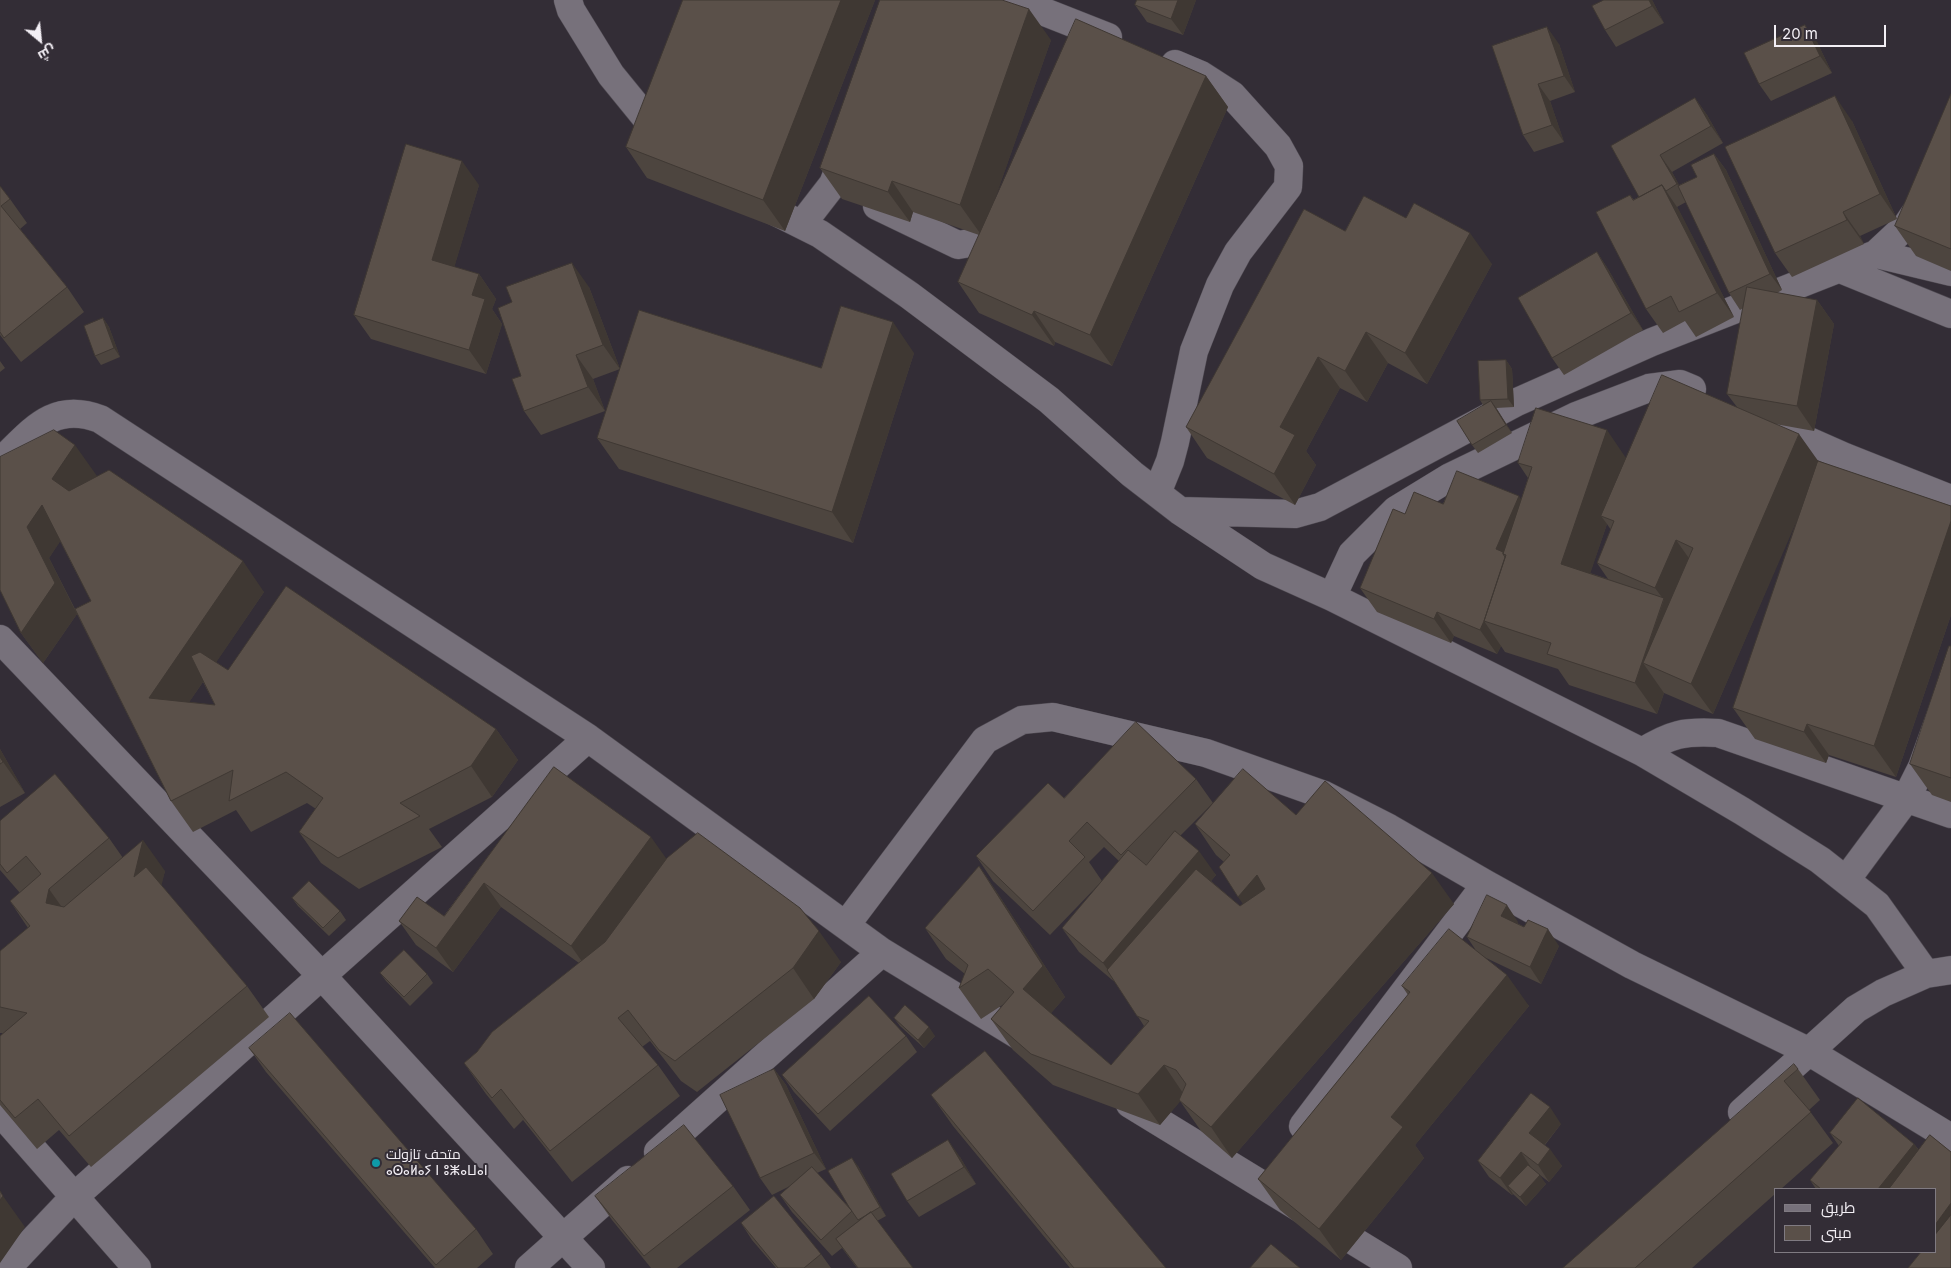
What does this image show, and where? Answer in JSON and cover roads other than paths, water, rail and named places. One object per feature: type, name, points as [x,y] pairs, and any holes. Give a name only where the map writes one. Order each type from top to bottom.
[{"type":"street","points":[[568,0],[571,10],[611,75],[670,148],[682,160]]},
{"type":"street","points":[[1014,0],[1078,36],[1128,45]]},
{"type":"street","points":[[1155,56],[1201,74],[1232,95],[1278,146],[1289,166],[1288,187],[1238,252],[1220,285],[1194,351],[1172,455],[1157,493]]},
{"type":"street","points":[[802,224],[833,184],[854,128]]},
{"type":"street","points":[[1180,511],[1295,514],[1320,507],[1517,402],[1652,342],[1876,254],[1907,224],[1922,203],[1932,178]]},
{"type":"street","points":[[833,184],[958,245],[976,242],[986,237],[1004,223],[1013,210],[1016,201]]},
{"type":"street","points":[[730,189],[820,234],[909,295],[1049,400],[1132,474],[1180,511],[1263,566],[1332,597],[1642,752],[1820,860],[1877,905],[1939,972],[1883,993],[1856,1008],[1726,1127]]},
{"type":"street","points":[[1876,254],[1951,272]]},
{"type":"street","points":[[1838,268],[1951,314]]},
{"type":"street","points":[[1332,597],[1352,554],[1396,510],[1450,477],[1576,416],[1649,388],[1680,384],[1715,399]]},
{"type":"street","points":[[0,462],[40,425],[53,417],[69,412],[85,413],[100,419],[588,738],[882,952],[1042,1049]]},
{"type":"street","points":[[1749,414],[1845,457],[1951,499]]},
{"type":"street","points":[[1835,484],[1845,457]]},
{"type":"street","points":[[0,638],[321,975],[591,1268]]},
{"type":"street","points":[[1846,880],[1906,799],[1922,767],[1951,687]]},
{"type":"street","points":[[1741,741],[1751,713]]},
{"type":"street","points":[[846,925],[985,740],[1022,720],[1053,717],[1206,753],[1324,795],[1389,828],[1632,965],[1808,1051],[1951,1138]]},
{"type":"street","points":[[1642,752],[1664,738],[1693,732],[1718,733],[1951,814]]},
{"type":"street","points":[[7,1268],[75,1196],[588,738]]},
{"type":"street","points":[[1289,1143],[1486,884]]},
{"type":"street","points":[[528,1268],[882,952]]},
{"type":"street","points":[[1108,1090],[1265,1175],[1398,1268]]},
{"type":"street","points":[[0,1112],[137,1268]]},
{"type":"place","name":"متحف تازولت ⴰⵙⴰⵍⴰⵢ ⵏ ⵓⵥⴰⵡⴰⵏ","points":[[376,1163]]}]
